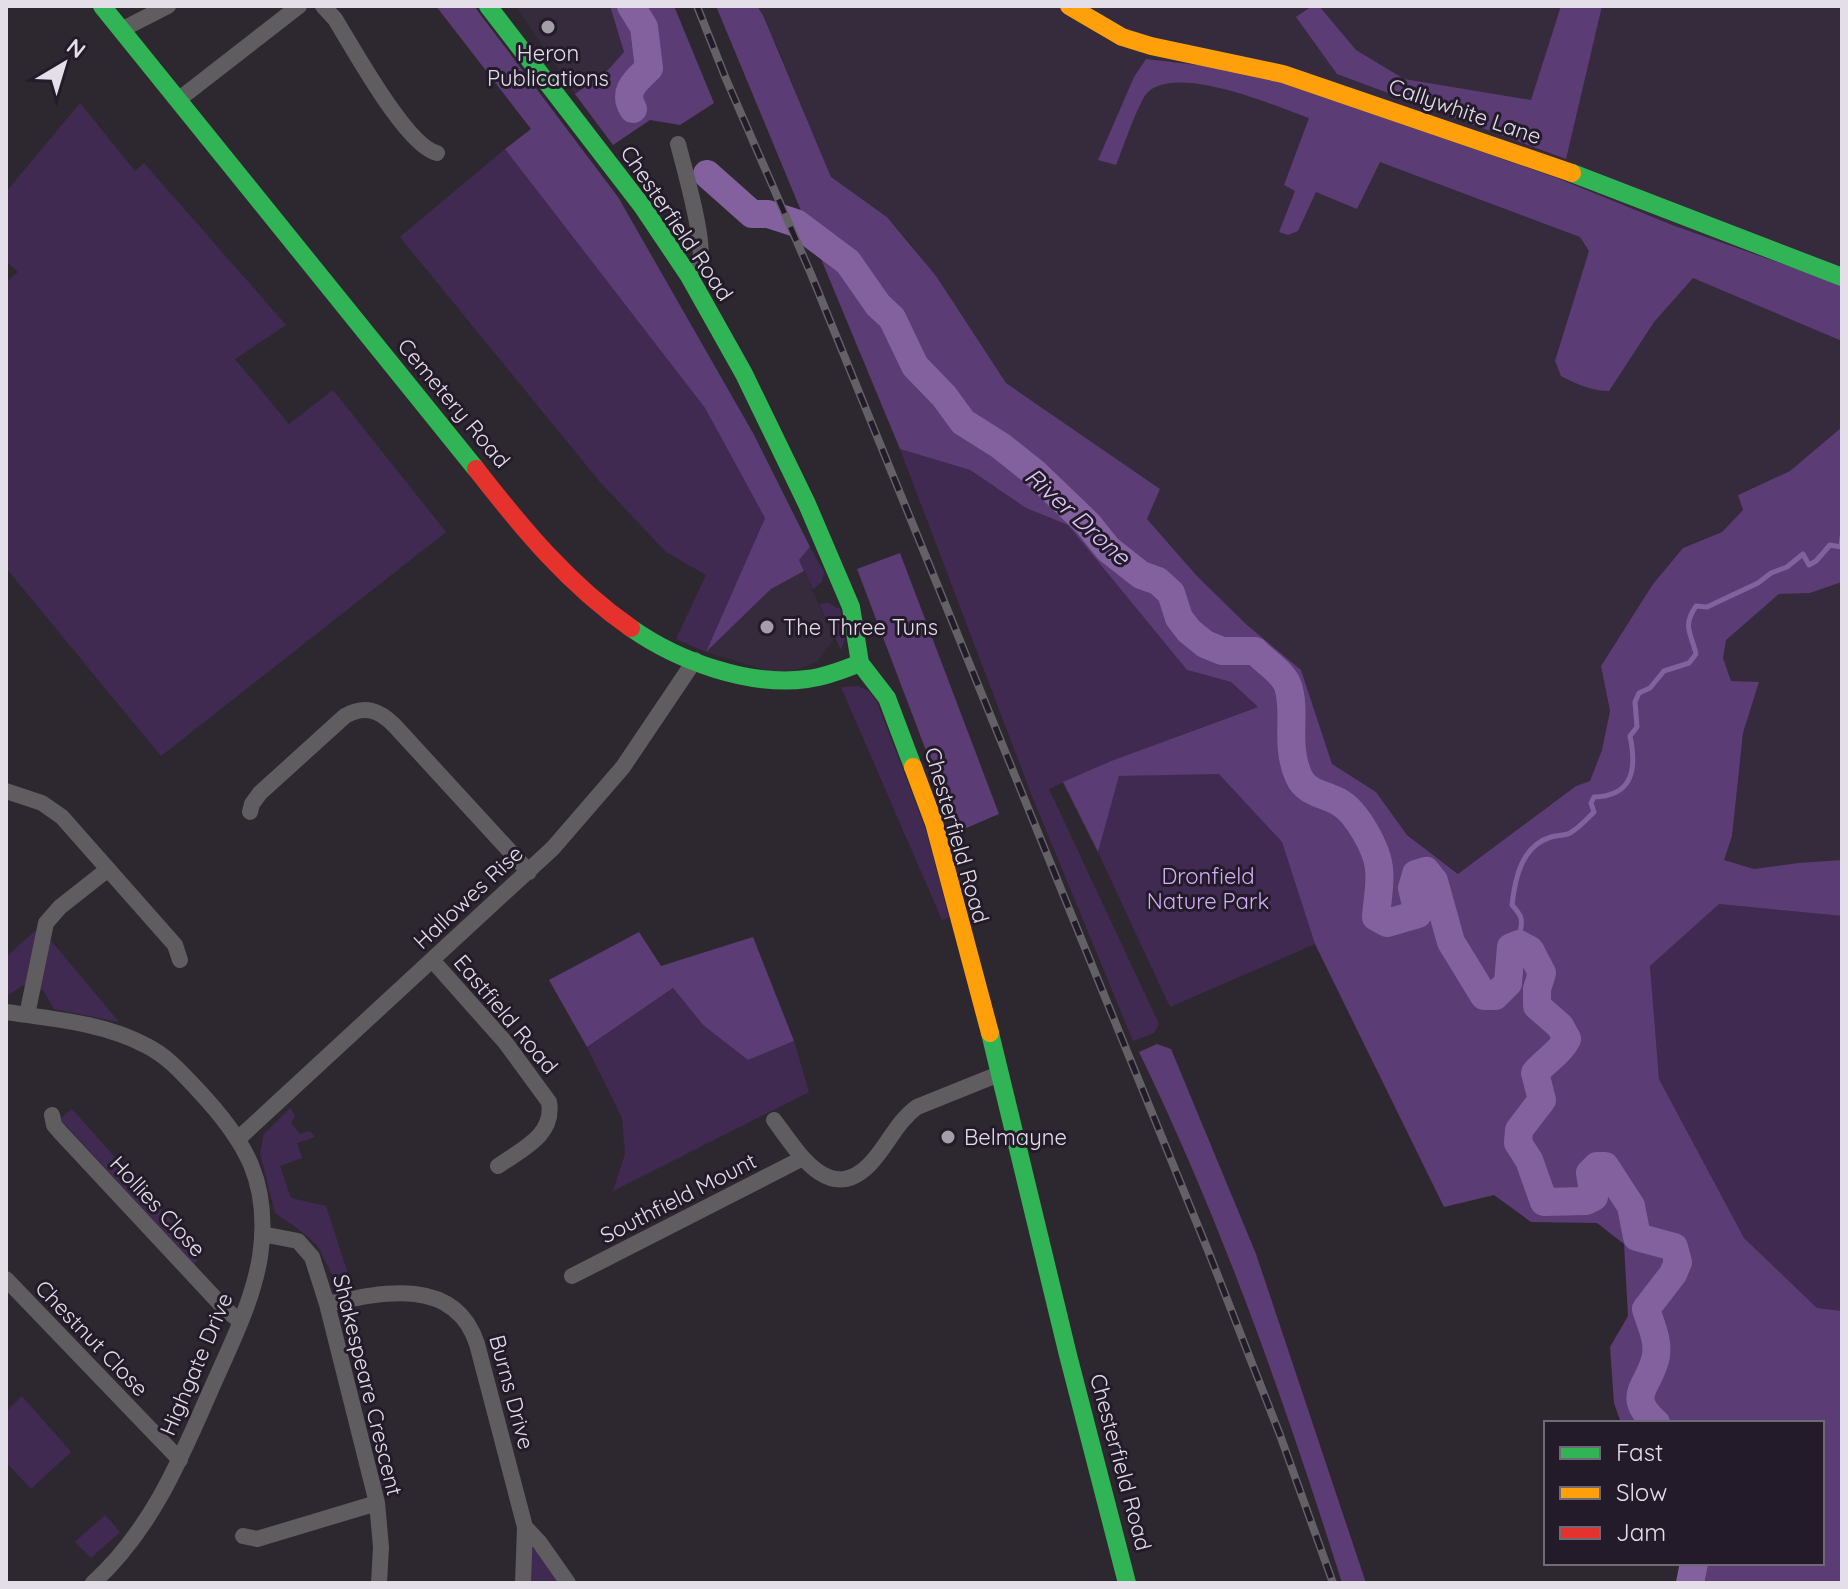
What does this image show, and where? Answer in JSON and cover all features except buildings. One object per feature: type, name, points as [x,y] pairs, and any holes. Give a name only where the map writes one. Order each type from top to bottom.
[{"type":"street","name":"Cemetery Road","points":[[102,6],[339,302],[579,587],[635,632],[672,652],[748,676],[787,681],[821,677],[860,663]]},
{"type":"street","points":[[121,30],[168,6]]},
{"type":"street","points":[[178,100],[299,6]]},
{"type":"street","points":[[323,6],[335,19],[401,123],[417,142],[437,153]]},
{"type":"street","name":"Chesterfield Road","points":[[488,6],[642,206],[689,276],[744,374],[813,518],[851,607],[860,663],[887,698],[934,823],[1127,1583]]},
{"type":"street","name":"Callywhite Lane","points":[[1069,6],[1122,37],[1283,74],[1592,180],[1842,277]]},
{"type":"street","points":[[678,144],[689,183],[701,250],[698,268],[689,276]]},
{"type":"street","name":"Hallowes Rise","points":[[239,1138],[529,872],[578,821],[623,767],[695,660]]},
{"type":"street","points":[[250,812],[260,793],[345,716],[356,710],[375,711],[394,725],[529,872]]},
{"type":"street","points":[[6,791],[51,807],[62,817],[175,945],[180,960]]},
{"type":"street","points":[[27,1015],[46,923],[60,907],[107,870]]},
{"type":"street","name":"Eastfield Road","points":[[433,961],[505,1042],[549,1102],[551,1113],[543,1133],[498,1166]]},
{"type":"street","name":"Highgate Drive","points":[[6,1012],[112,1031],[149,1046],[184,1075],[239,1138],[257,1180],[262,1206],[262,1234],[255,1279],[180,1460],[137,1535],[93,1583]]},
{"type":"street","points":[[774,1120],[816,1173],[828,1178],[843,1178],[869,1164],[907,1114],[917,1107],[999,1074]]},
{"type":"street","name":"Hollies Close","points":[[52,1115],[54,1125],[80,1154],[225,1309],[240,1321]]},
{"type":"street","name":"Southfield Mount","points":[[572,1276],[803,1158]]},
{"type":"street","name":"Shakespeare Crescent","points":[[262,1234],[288,1238],[306,1248],[312,1257],[327,1304],[377,1503],[381,1547],[379,1583]]},
{"type":"street","name":"Chestnut Close","points":[[6,1279],[180,1460]]},
{"type":"street","name":"Burns Drive","points":[[327,1304],[374,1295],[407,1294],[436,1298],[461,1313],[473,1331],[477,1344],[525,1527],[523,1583]]},
{"type":"street","points":[[243,1536],[257,1539],[377,1503]]},
{"type":"street","name":"Burns Drive","points":[[525,1527],[568,1583]]},
{"type":"shaded area","points":[[436,6],[474,6],[618,197],[753,433],[810,547],[799,560],[804,571],[771,589],[706,652],[765,518],[705,408],[505,149],[531,129]]},
{"type":"shaded area","points":[[516,6],[610,6],[624,52],[609,69],[575,94]]},
{"type":"shaded area","points":[[610,6],[674,6],[714,103],[680,125],[650,120],[613,145],[575,94],[609,69],[624,52]]},
{"type":"shaded area","points":[[716,6],[757,6],[831,177],[887,217],[936,276],[1006,383],[1160,489],[1147,519],[1197,576],[1247,625],[1301,670],[1332,764],[1376,792],[1407,835],[1458,874],[1576,786],[1590,781],[1602,750],[1610,711],[1601,666],[1653,584],[1683,548],[1722,532],[1743,510],[1738,495],[1790,471],[1842,427],[1842,582],[1810,593],[1779,594],[1726,640],[1723,658],[1731,681],[1759,682],[1743,733],[1732,836],[1724,860],[1754,869],[1842,860],[1842,916],[1719,904],[1650,966],[1659,1079],[1744,1238],[1817,1308],[1842,1311],[1842,1583],[1678,1583],[1680,1565],[1824,1565],[1824,1421],[1620,1421],[1614,1403],[1610,1347],[1628,1316],[1624,1244],[1597,1223],[1531,1222],[1494,1195],[1444,1207],[1315,944],[1282,842],[1219,774],[1119,776],[1098,852],[1063,782],[1258,707],[1231,682],[1187,670],[1068,525],[1026,508],[970,470],[900,449]]},
{"type":"shaded area","points":[[757,6],[1842,6],[1842,427],[1790,471],[1738,494],[1743,510],[1722,532],[1683,548],[1653,584],[1601,666],[1610,711],[1602,750],[1590,781],[1576,786],[1459,874],[1407,835],[1376,792],[1332,765],[1301,670],[1247,625],[1197,576],[1147,519],[1160,489],[1006,383],[912,245],[887,217],[831,177],[764,15]]},
{"type":"shaded area","points":[[1312,6],[1319,6],[1356,50],[1404,79],[1531,100],[1561,6],[1602,6],[1566,159],[1337,74],[1296,17]]},
{"type":"shaded area","points":[[1146,59],[1214,67],[1278,81],[1557,178],[1672,225],[1842,285],[1842,341],[1693,278],[1654,322],[1609,391],[1578,384],[1561,376],[1555,361],[1589,251],[1580,237],[1380,162],[1357,209],[1316,192],[1298,231],[1288,235],[1279,232],[1295,191],[1284,185],[1309,118],[1251,97],[1204,85],[1162,85],[1148,92],[1116,165],[1098,160],[1134,77]]},
{"type":"shaded area","points":[[900,553],[999,814],[957,832],[857,569]]},
{"type":"shaded area","points":[[804,571],[834,639],[817,662],[782,675],[706,652],[771,589]]},
{"type":"shaded area","points":[[1842,582],[1842,860],[1754,869],[1724,860],[1732,836],[1743,733],[1759,682],[1731,681],[1723,658],[1725,640],[1779,594],[1810,593]]},
{"type":"shaded area","points":[[639,932],[661,966],[753,937],[794,1041],[748,1060],[703,1025],[673,988],[587,1047],[549,980]]},
{"type":"shaded area","points":[[1157,1044],[1171,1049],[1256,1254],[1366,1583],[1342,1583],[1298,1448],[1225,1247],[1139,1052]]},
{"type":"green space","points":[[80,103],[135,171],[144,163],[286,325],[235,359],[289,424],[333,390],[446,532],[161,756],[6,568],[6,282],[18,272],[6,261],[6,192]]},
{"type":"green space","points":[[505,149],[705,408],[765,518],[706,652],[676,639],[706,575],[666,552],[600,482],[400,237]]},
{"type":"green space","points":[[900,449],[970,470],[1026,508],[1068,525],[1187,670],[1231,682],[1258,707],[1111,761],[1049,789],[1159,1024],[1154,1033],[1133,1041],[1032,796]]},
{"type":"green space","points":[[810,547],[824,572],[822,582],[813,589],[799,560]]},
{"type":"green space","points":[[829,603],[840,609],[845,639],[841,650],[819,604]]},
{"type":"green space","points":[[858,686],[869,691],[877,702],[926,830],[949,918],[942,920],[841,687]]},
{"type":"green space","name":"Dronfield Nature Park","points":[[1219,773],[1282,842],[1315,944],[1170,1007],[1098,852],[1119,776]]},
{"type":"green space","points":[[1718,904],[1842,916],[1842,1311],[1817,1308],[1744,1238],[1659,1079],[1650,966]]},
{"type":"green space","points":[[35,931],[52,942],[119,1022],[54,1009],[43,990],[23,985],[6,997],[6,957]]},
{"type":"green space","points":[[673,988],[703,1025],[748,1060],[794,1041],[809,1092],[613,1191],[625,1154],[622,1118],[587,1047]]},
{"type":"green space","points":[[290,1108],[295,1116],[291,1123],[300,1134],[310,1131],[315,1137],[297,1143],[302,1158],[280,1166],[291,1198],[326,1206],[352,1286],[344,1287],[336,1282],[317,1245],[275,1213],[260,1153],[264,1134]]},
{"type":"green space","points":[[72,1109],[202,1255],[194,1264],[60,1119]]},
{"type":"green space","points":[[22,1396],[71,1452],[31,1489],[6,1462],[6,1412]]},
{"type":"green space","points":[[105,1515],[120,1532],[91,1558],[75,1542]]},
{"type":"green space","points":[[536,1548],[560,1583],[529,1583],[531,1549]]},
{"type":"waterway","name":"River Drone","points":[[631,6],[644,27],[649,68],[630,92],[633,109]]},
{"type":"waterway","name":"River Drone","points":[[707,174],[752,214],[768,214],[796,223],[848,262],[878,305],[892,318],[915,366],[944,396],[963,422],[1001,446],[1036,474],[1088,524],[1108,549],[1141,575],[1158,581],[1171,593],[1179,618],[1189,631],[1205,644],[1222,651],[1255,651],[1282,676],[1290,697],[1292,753],[1299,777],[1311,790],[1346,807],[1359,822],[1374,851],[1379,874],[1376,917],[1387,923],[1418,914],[1412,888],[1416,874],[1426,871],[1434,881],[1451,942],[1484,996],[1495,996],[1508,983],[1511,947],[1519,944],[1530,950],[1542,973],[1537,989],[1537,1006],[1560,1026],[1567,1039],[1535,1073],[1542,1100],[1519,1130],[1518,1143],[1529,1160],[1544,1202],[1586,1201],[1594,1197],[1590,1173],[1597,1166],[1605,1166],[1631,1206],[1637,1237],[1674,1247],[1678,1262],[1673,1274],[1646,1309],[1656,1354],[1640,1399],[1654,1421]]},
{"type":"waterway","points":[[1519,944],[1522,923],[1512,905],[1522,864],[1541,841],[1570,833],[1583,823],[1594,812],[1591,803],[1594,797],[1617,792],[1624,786],[1632,770],[1630,736],[1637,727],[1635,702],[1639,693],[1650,688],[1664,671],[1689,663],[1696,654],[1689,625],[1696,606],[1707,607],[1758,583],[1803,554],[1809,565],[1830,545],[1841,547],[1842,537]]},
{"type":"waterway","name":"River Drone","points":[[1690,1583],[1694,1565]]},
{"type":"railway","points":[[697,6],[811,274],[1209,1253],[1280,1435],[1333,1583]]},
{"type":"traffic: fast","points":[[102,6],[476,469]]},
{"type":"traffic: fast","points":[[488,6],[642,206],[689,276],[744,374],[807,504],[851,607],[860,663],[887,698],[913,767]]},
{"type":"traffic: fast","points":[[1572,173],[1842,277]]},
{"type":"traffic: fast","points":[[631,628],[692,661],[762,679],[814,678],[860,663]]},
{"type":"traffic: fast","points":[[990,1033],[1127,1583]]},
{"type":"traffic: slow","points":[[1069,6],[1122,37],[1283,74],[1572,173]]},
{"type":"traffic: slow","points":[[913,767],[934,823],[990,1033]]},
{"type":"traffic: jam","points":[[476,469],[529,534],[567,574],[631,628]]},
{"type":"place","name":"Heron Publications","points":[[548,27]]},
{"type":"place","name":"The Three Tuns","points":[[767,627]]},
{"type":"place","name":"Belmayne","points":[[948,1137]]}]
